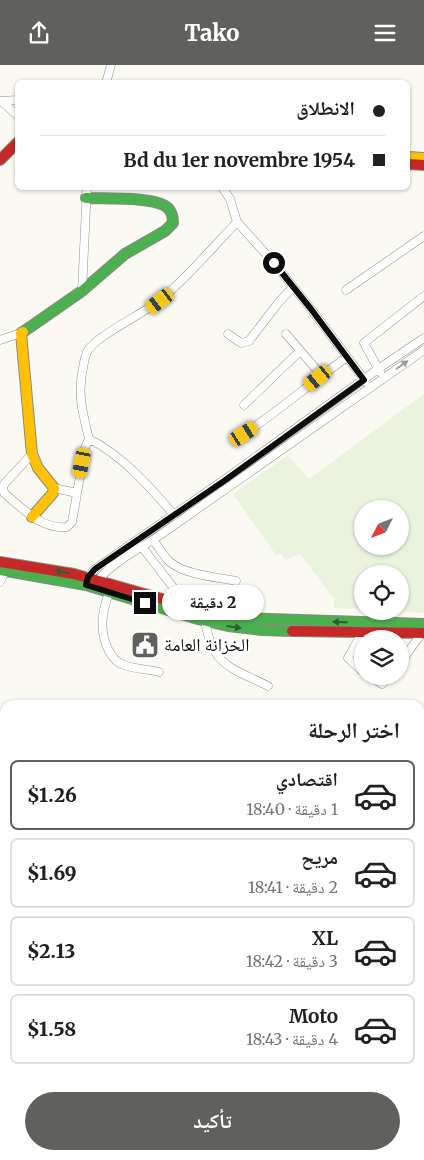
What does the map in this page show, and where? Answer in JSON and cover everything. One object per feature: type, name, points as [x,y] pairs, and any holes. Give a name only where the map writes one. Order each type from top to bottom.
[{"type":"main road","points":[[0,160],[15,144]]},
{"type":"main road","points":[[410,157],[424,158]]},
{"type":"main road","points":[[410,164],[424,165]]},
{"type":"main road","points":[[32,517],[53,493],[54,488],[38,468],[32,454],[21,333],[82,291],[125,254],[165,231],[173,223],[173,217],[169,209],[160,204],[87,193]]},
{"type":"main road","points":[[2,567],[92,583],[226,616],[251,620],[369,622],[423,630]]},
{"type":"main road","points":[[92,583],[109,593],[228,626],[262,630],[354,632]]},
{"type":"main road","points":[[409,630],[423,630]]},
{"type":"street","points":[[107,80],[111,65]]},
{"type":"street","points":[[0,101],[15,101]]},
{"type":"street","points":[[0,101],[15,114]]},
{"type":"street","points":[[224,190],[230,199],[237,222],[293,287],[370,388]]},
{"type":"street","points":[[82,291],[87,193]]},
{"type":"street","points":[[32,454],[6,483],[3,490],[4,493],[32,517],[49,525],[67,527],[72,522],[85,448],[89,439],[79,387],[84,360],[88,350],[96,342],[160,301],[237,222]]},
{"type":"street","points":[[346,290],[424,236]]},
{"type":"street","points":[[228,334],[240,343],[248,341],[279,301],[293,287]]},
{"type":"street","points":[[384,377],[364,343],[424,296]]},
{"type":"street","points":[[0,340],[21,333]]},
{"type":"street","points":[[286,334],[322,376]]},
{"type":"street","points":[[92,583],[95,569],[424,338]]},
{"type":"street","points":[[92,583],[424,350]]},
{"type":"street","points":[[244,405],[300,351]]},
{"type":"street","points":[[244,434],[276,413],[347,357]]},
{"type":"street","points":[[89,439],[104,446],[161,500],[174,515]]},
{"type":"street","points":[[54,488],[77,493]]},
{"type":"street","points":[[153,540],[165,557],[176,567],[190,572],[236,581]]},
{"type":"street","points":[[142,547],[188,607],[202,620],[212,650],[218,658],[226,665],[268,686]]},
{"type":"street","points":[[0,582],[2,567]]},
{"type":"street","points":[[109,593],[103,608],[102,628],[105,642],[113,657],[121,664],[159,672]]},
{"type":"street","points":[[364,630],[369,622]]},
{"type":"street","points":[[409,650],[423,630]]},
{"type":"street","points":[[354,648],[348,658],[354,664]]},
{"type":"green space","points":[[424,394],[424,613],[409,612],[409,565],[354,565],[354,609],[334,608],[334,599],[300,554],[286,560],[280,553],[276,555],[233,494],[288,455],[309,479]]},
{"type":"traffic: fast","points":[[23,332],[82,291],[125,254],[165,231],[173,223],[170,211],[162,204],[142,200],[86,198]]},
{"type":"traffic: fast","points":[[0,570],[86,585],[198,619],[228,626],[292,631]]},
{"type":"traffic: fast","points":[[194,608],[240,618],[424,624]]},
{"type":"traffic: slow","points":[[410,157],[424,158]]},
{"type":"traffic: slow","points":[[23,332],[21,333],[32,454],[38,468],[54,488],[53,493],[32,517]]},
{"type":"traffic: jam","points":[[0,160],[15,145]]},
{"type":"traffic: jam","points":[[410,164],[424,165]]},
{"type":"traffic: jam","points":[[0,562],[74,574],[194,608]]},
{"type":"traffic: jam","points":[[292,631],[424,633]]},
{"type":"place","name":"الخزانة العامة","points":[[145,645]]},
{"type":"route","points":[[145,603],[86,585],[88,577],[95,569],[224,481],[364,380],[274,263]]}]
